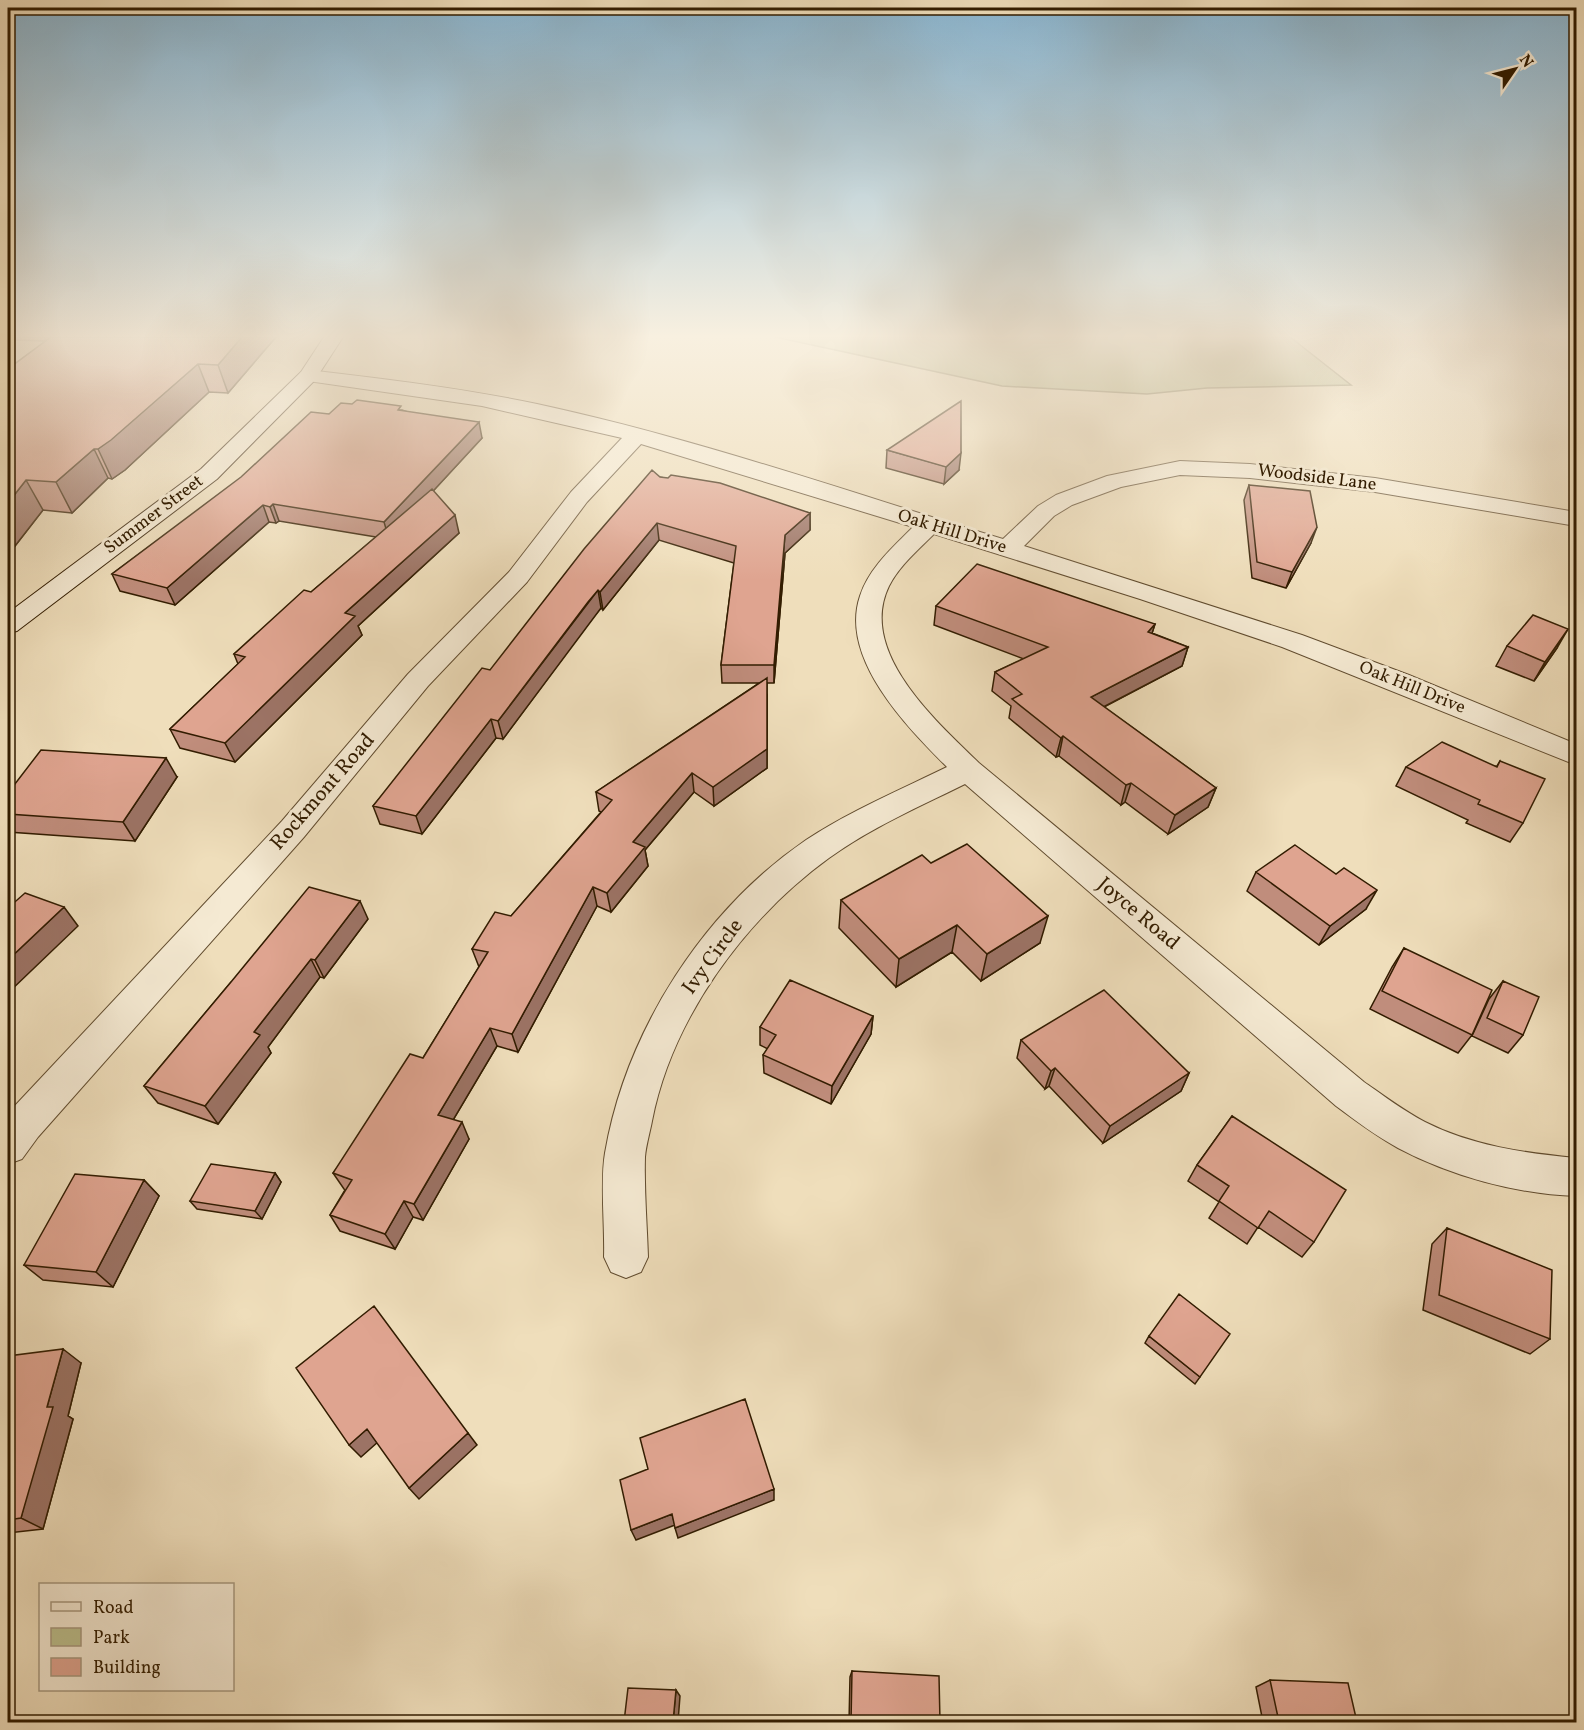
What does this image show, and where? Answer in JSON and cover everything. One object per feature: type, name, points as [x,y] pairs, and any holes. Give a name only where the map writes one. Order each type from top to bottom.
[{"type":"street","name":"Summer Street","points":[[8,625],[209,474],[266,418]]},
{"type":"street","name":"Oak Hill Drive","points":[[562,418],[636,436],[1008,549],[1301,645],[1430,694],[1576,755]]},
{"type":"street","name":"Rockmont Road","points":[[8,1146],[32,1115],[292,829],[418,680],[518,577],[579,497],[636,436]]},
{"type":"street","name":"Woodside Lane","points":[[1008,549],[1046,511],[1081,492],[1114,481],[1180,468],[1250,471],[1366,483],[1576,519]]},
{"type":"street","name":"Joyce Road","points":[[929,525],[880,579],[871,597],[869,620],[881,666],[895,691],[968,770],[1350,1094],[1379,1114],[1410,1134],[1450,1151],[1512,1168],[1576,1177]]},
{"type":"street","name":"Ivy Circle","points":[[626,1257],[625,1155],[638,1092],[662,1032],[696,976],[731,929],[775,881],[819,848],[866,820],[968,770]]},
{"type":"building","points":[[8,418],[136,418],[111,440],[98,449],[94,449],[56,482],[26,480],[8,503]]},
{"type":"building","points":[[305,418],[450,418],[479,422],[384,522],[273,504],[270,507],[263,505],[167,588],[112,574],[241,477]]},
{"type":"building","points":[[936,418],[961,418],[961,453],[946,467],[887,450]]},
{"type":"building","points":[[652,470],[660,477],[668,478],[671,475],[720,483],[810,513],[785,535],[774,665],[721,665],[736,546],[657,523],[600,592],[598,590],[588,602],[498,721],[491,719],[416,816],[373,806],[482,668],[490,670],[584,549]]},
{"type":"building","points":[[1249,485],[1310,491],[1317,527],[1292,572],[1257,562]]},
{"type":"building","points":[[432,489],[455,515],[345,613],[355,616],[225,743],[170,729],[245,657],[234,654],[304,590],[311,592]]},
{"type":"building","points":[[977,564],[1155,624],[1148,632],[1188,647],[1091,697],[1216,788],[1175,815],[1131,783],[1126,785],[1012,699],[1022,694],[995,672],[1048,647],[936,606]]},
{"type":"building","points":[[1533,615],[1568,629],[1545,662],[1507,646]]},
{"type":"building","points":[[767,678],[767,749],[713,787],[692,773],[633,842],[645,847],[607,893],[593,887],[512,1034],[490,1028],[438,1115],[462,1122],[414,1204],[404,1201],[385,1234],[330,1215],[352,1180],[333,1173],[410,1054],[423,1058],[488,952],[472,949],[495,912],[511,916],[612,800],[596,792]]},
{"type":"building","points":[[1442,742],[1497,767],[1500,761],[1545,779],[1523,823],[1478,804],[1480,800],[1406,767]]},
{"type":"building","points":[[41,750],[166,758],[123,822],[8,814],[8,793]]},
{"type":"building","points":[[967,844],[1048,916],[987,954],[957,925],[899,959],[841,900],[922,855],[931,863]]},
{"type":"building","points":[[1295,845],[1336,874],[1344,868],[1377,890],[1330,926],[1256,872]]},
{"type":"building","points":[[309,887],[360,901],[315,960],[311,959],[254,1032],[260,1035],[205,1106],[144,1086],[231,982]]},
{"type":"building","points":[[25,893],[64,907],[8,960],[8,908]]},
{"type":"building","points":[[1404,948],[1492,990],[1472,1035],[1382,991]]},
{"type":"building","points":[[790,980],[873,1016],[832,1086],[763,1055],[776,1035],[760,1027]]},
{"type":"building","points":[[1503,981],[1539,997],[1523,1035],[1487,1018]]},
{"type":"building","points":[[1104,990],[1189,1073],[1110,1126],[1055,1068],[1051,1071],[1021,1040]]},
{"type":"building","points":[[1232,1116],[1346,1190],[1314,1242],[1269,1211],[1258,1228],[1219,1201],[1229,1186],[1197,1165]]},
{"type":"building","points":[[211,1164],[275,1173],[255,1211],[190,1201]]},
{"type":"building","points":[[75,1174],[144,1180],[96,1272],[24,1265]]},
{"type":"building","points":[[1447,1228],[1552,1270],[1550,1339],[1439,1295]]},
{"type":"building","points":[[1179,1294],[1230,1334],[1200,1377],[1149,1336]]},
{"type":"building","points":[[374,1306],[468,1433],[409,1488],[367,1429],[349,1445],[296,1368]]},
{"type":"building","points":[[63,1349],[47,1407],[53,1407],[21,1518],[8,1520],[8,1356]]},
{"type":"building","points":[[745,1399],[774,1489],[675,1528],[672,1514],[631,1530],[620,1480],[648,1469],[640,1438]]},
{"type":"building","points":[[852,1671],[939,1676],[940,1722],[851,1722]]},
{"type":"building","points":[[1270,1680],[1348,1683],[1357,1722],[1279,1722]]},
{"type":"building","points":[[628,1688],[676,1690],[673,1722],[624,1722]]}]
